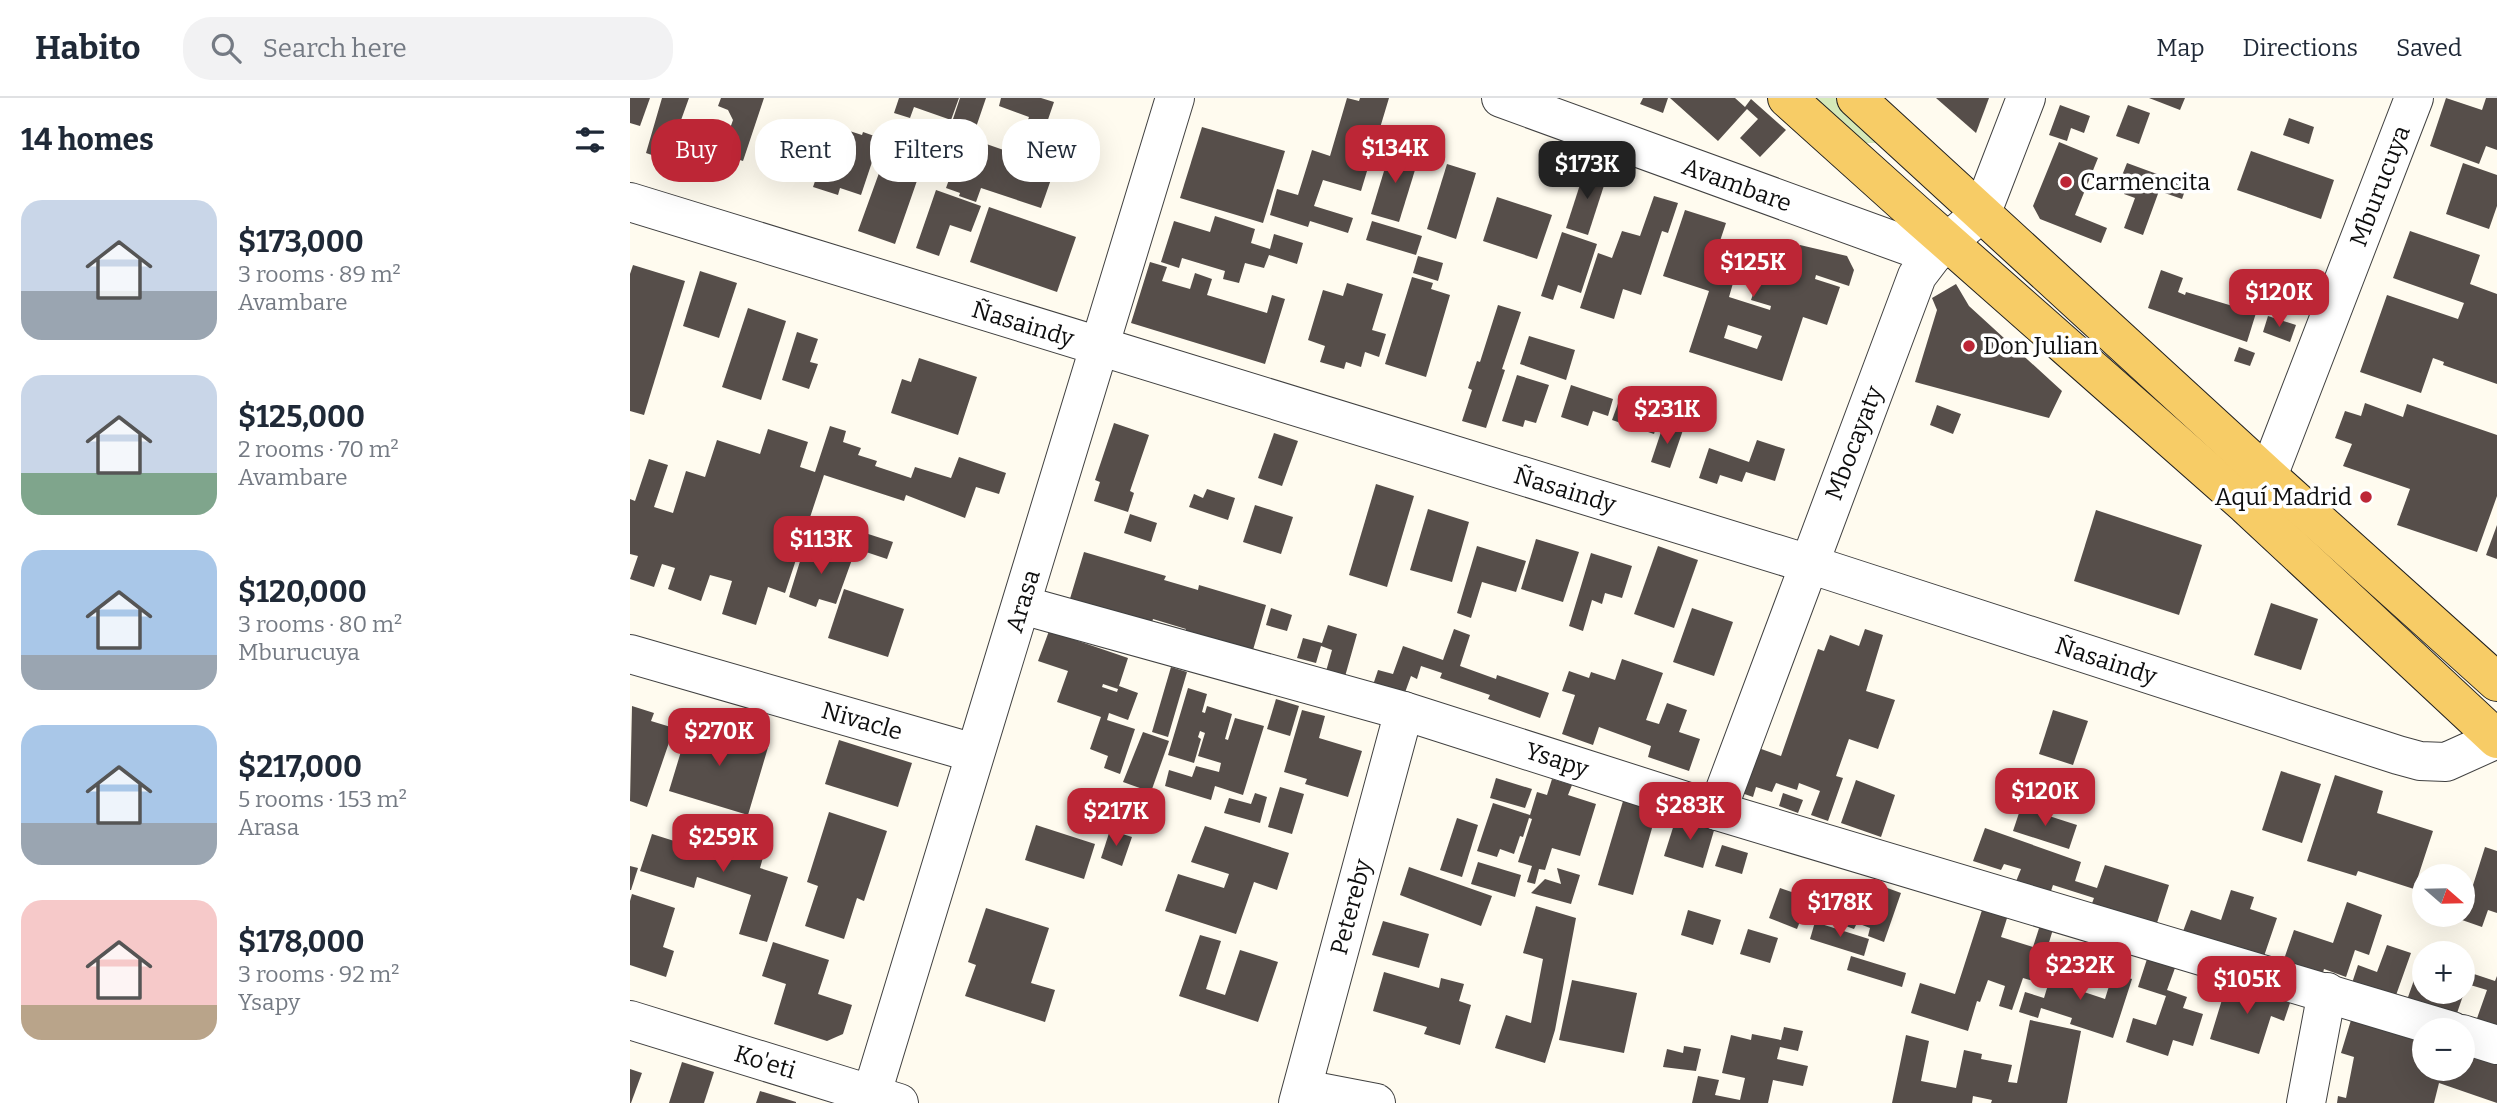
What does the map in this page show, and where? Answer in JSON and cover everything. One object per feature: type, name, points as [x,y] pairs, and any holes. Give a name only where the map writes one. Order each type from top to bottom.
[{"type":"main road","points":[[1787,98],[1916,215],[1941,248],[2257,490],[2497,682]]},
{"type":"main road","points":[[1856,98],[1982,212],[2257,490],[2497,739]]},
{"type":"street","name":"Arasa","points":[[880,1100],[974,753],[1022,605],[1175,98]]},
{"type":"street","name":"Avambare","points":[[1501,98],[1941,248]]},
{"type":"street","name":"Mbocayaty","points":[[1717,811],[1917,276],[1941,248],[1982,212],[2026,98]]},
{"type":"street","name":"Mburucuya","points":[[2257,490],[2414,98]]},
{"type":"street","name":"Ñasaindy","points":[[630,202],[1809,565],[2398,755],[2420,761],[2446,762],[2497,739]]},
{"type":"street","name":"Ysapy","points":[[1022,605],[1404,711],[1717,811],[2412,1019]]},
{"type":"street","name":"Nivacle","points":[[630,654],[974,753]]},
{"type":"street","name":"Petereby","points":[[1301,1096],[1404,711]]},
{"type":"street","points":[[2306,1103],[2327,992]]},
{"type":"street","name":"Ko'eti","points":[[630,1020],[880,1100]]},
{"type":"street","points":[[2475,1038],[2497,1045]]},
{"type":"street","points":[[1301,1096],[1376,1103]]},
{"type":"green space","points":[[1816,98],[1842,98],[1879,138],[1875,143],[1866,143]]},
{"type":"building","points":[[630,98],[650,98],[640,126],[630,123]]},
{"type":"building","points":[[662,98],[689,98],[681,119],[656,119]]},
{"type":"building","points":[[721,98],[764,98],[743,161],[741,119],[732,119],[728,110],[718,106]]},
{"type":"building","points":[[899,98],[959,98],[951,119],[914,107],[910,118],[894,113]]},
{"type":"building","points":[[960,98],[986,98],[979,119],[953,119]]},
{"type":"building","points":[[1001,98],[1041,98],[1054,102],[1048,119],[1028,119],[1029,117],[999,106]]},
{"type":"building","points":[[1347,98],[1359,101],[1360,98],[1389,98],[1361,191],[1323,180],[1314,206],[1353,218],[1348,233],[1310,221],[1308,227],[1270,215],[1277,189],[1298,195],[1312,150],[1330,156]]},
{"type":"building","points":[[1643,98],[1668,98],[1663,113],[1640,104]]},
{"type":"building","points":[[1670,98],[1735,98],[1745,107],[1751,99],[1786,130],[1760,157],[1740,138],[1758,119],[1747,109],[1718,141]]},
{"type":"building","points":[[1936,98],[1989,98],[1976,133]]},
{"type":"building","points":[[2149,98],[2185,98],[2180,110]]},
{"type":"building","points":[[2446,98],[2482,110],[2486,98],[2497,98],[2497,150],[2486,146],[2479,164],[2430,146]]},
{"type":"building","points":[[2060,105],[2090,116],[2084,133],[2071,128],[2067,141],[2049,135]]},
{"type":"building","points":[[2128,105],[2150,113],[2139,144],[2116,136]]},
{"type":"building","points":[[2289,118],[2314,127],[2309,144],[2283,135]]},
{"type":"building","points":[[1202,127],[1285,151],[1263,223],[1180,198]]},
{"type":"building","points":[[856,133],[870,134],[870,168],[861,195],[840,188],[838,195],[813,187],[815,182],[856,182]]},
{"type":"building","points":[[651,136],[651,155],[646,153]]},
{"type":"building","name":"Carmencita","points":[[2059,142],[2098,158],[2075,215],[2107,228],[2101,243],[2040,219],[2033,206]]},
{"type":"building","points":[[988,145],[1002,149],[1002,182],[1050,182],[1041,208],[981,188],[976,202],[946,188],[948,182],[988,182]]},
{"type":"building","points":[[1391,148],[1419,157],[1399,222],[1371,214]]},
{"type":"building","points":[[2251,151],[2334,180],[2321,219],[2237,190]]},
{"type":"building","points":[[2127,163],[2187,185],[2182,199],[2159,191],[2143,235],[2124,228],[2135,198],[2124,194],[2127,183],[2139,187],[2140,184],[2121,178]]},
{"type":"building","points":[[2463,163],[2497,175],[2497,206],[2489,229],[2446,214]]},
{"type":"building","points":[[1447,164],[1476,173],[1456,239],[1427,229]]},
{"type":"building","points":[[1586,166],[1608,173],[1588,235],[1566,228]]},
{"type":"building","points":[[876,182],[917,182],[895,244],[858,231]]},
{"type":"building","points":[[936,190],[981,206],[971,232],[950,225],[939,256],[916,248]]},
{"type":"building","points":[[1654,196],[1678,203],[1668,233],[1662,231],[1641,295],[1623,289],[1614,319],[1580,308],[1598,253],[1612,258],[1622,231],[1640,236]]},
{"type":"building","points":[[1497,197],[1552,215],[1537,259],[1483,241]]},
{"type":"building","points":[[989,207],[1076,237],[1057,292],[970,262]]},
{"type":"building","points":[[1685,210],[1726,223],[1712,265],[1736,273],[1729,297],[1770,310],[1771,306],[1751,300],[1764,262],[1791,271],[1800,245],[1847,256],[1854,270],[1849,286],[1816,275],[1815,279],[1840,287],[1827,325],[1803,317],[1782,381],[1689,352],[1709,291],[1663,276]],"holes":[[[1728,325],[1762,336],[1757,349],[1724,338]]]},
{"type":"building","points":[[1215,216],[1255,229],[1251,243],[1270,249],[1274,234],[1303,243],[1297,264],[1269,255],[1264,268],[1245,263],[1239,283],[1223,279],[1225,271],[1182,258],[1179,268],[1161,262],[1174,221],[1210,232]]},
{"type":"building","points":[[1372,221],[1422,236],[1416,255],[1366,240]]},
{"type":"building","points":[[2410,231],[2480,255],[2470,284],[2497,294],[2497,384],[2443,365],[2444,362],[2433,358],[2421,393],[2360,372],[2387,295],[2458,319],[2464,303],[2393,278]]},
{"type":"building","points":[[1562,232],[1597,244],[1581,293],[1558,285],[1553,300],[1541,296]]},
{"type":"building","points":[[1418,256],[1443,263],[1438,281],[1413,273]]},
{"type":"building","points":[[1150,262],[1167,267],[1162,281],[1190,289],[1195,273],[1212,279],[1207,295],[1267,313],[1272,295],[1285,299],[1265,364],[1131,323]]},
{"type":"building","points":[[633,265],[685,281],[644,415],[630,411],[630,274]]},
{"type":"building","points":[[2161,270],[2183,278],[2178,292],[2256,313],[2247,342],[2148,308]]},
{"type":"building","points":[[700,271],[737,283],[719,338],[683,326]]},
{"type":"building","points":[[1412,277],[1433,283],[1431,289],[1450,295],[1426,377],[1385,364]]},
{"type":"building","points":[[1347,283],[1383,294],[1372,330],[1386,334],[1379,357],[1365,352],[1361,367],[1346,362],[1344,369],[1320,362],[1325,346],[1308,340],[1323,290],[1343,296]]},
{"type":"building","name":"Don Julian","points":[[1956,284],[1969,306],[2062,391],[2049,418],[1915,382],[1937,310],[1932,298]]},
{"type":"building","points":[[1498,305],[1521,312],[1486,428],[1462,421],[1472,390],[1468,388],[1477,361],[1480,362]]},
{"type":"building","points":[[748,308],[786,321],[761,400],[722,387]]},
{"type":"building","points":[[2268,316],[2296,325],[2290,342],[2263,332]]},
{"type":"building","points":[[797,332],[818,339],[810,362],[818,364],[809,389],[782,380]]},
{"type":"building","points":[[1529,336],[1575,350],[1566,380],[1520,364]]},
{"type":"building","points":[[2239,347],[2255,353],[2250,366],[2234,361]]},
{"type":"building","points":[[919,358],[977,377],[958,435],[891,413],[902,379],[911,382]]},
{"type":"building","points":[[1517,375],[1549,385],[1536,423],[1525,420],[1523,427],[1502,421]]},
{"type":"building","points":[[1571,385],[1613,399],[1608,416],[1593,411],[1588,426],[1561,417]]},
{"type":"building","points":[[1619,401],[1660,414],[1654,434],[1612,420]]},
{"type":"building","points":[[2365,403],[2403,417],[2407,404],[2497,435],[2497,496],[2477,552],[2397,525],[2410,489],[2343,466],[2352,444],[2335,438],[2345,411],[2361,416]]},
{"type":"building","points":[[1937,405],[1961,414],[1953,434],[1930,425]]},
{"type":"building","points":[[1114,423],[1149,435],[1130,491],[1134,493],[1128,512],[1094,501],[1100,482],[1095,480]]},
{"type":"building","points":[[1664,423],[1683,430],[1670,468],[1651,462]]},
{"type":"building","points":[[830,426],[846,431],[843,442],[861,448],[858,455],[877,461],[875,466],[911,478],[915,467],[951,478],[959,457],[1006,473],[999,494],[976,487],[965,518],[906,495],[904,501],[824,475],[785,593],[768,587],[756,625],[722,614],[732,581],[710,575],[701,601],[668,589],[675,568],[662,564],[654,587],[630,579],[638,556],[630,554],[630,499],[635,501],[649,459],[668,465],[654,507],[673,513],[686,471],[705,477],[717,440],[760,454],[768,429],[808,442],[800,467],[815,472]]},
{"type":"building","points":[[1274,433],[1298,441],[1282,486],[1258,478]]},
{"type":"building","points":[[1757,440],[1785,449],[1775,481],[1746,472],[1742,482],[1720,475],[1717,484],[1699,478],[1709,448],[1749,462]]},
{"type":"building","points":[[1376,484],[1414,496],[1387,587],[1349,575]]},
{"type":"building","points":[[1207,489],[1235,498],[1228,520],[1189,507],[1194,494],[1203,498]]},
{"type":"building","points":[[1255,505],[1293,517],[1281,554],[1243,542]]},
{"type":"building","points":[[1428,509],[1469,522],[1452,582],[1410,570]]},
{"type":"building","points":[[2096,510],[2202,545],[2179,615],[2074,581]]},
{"type":"building","points":[[1130,514],[1157,523],[1151,542],[1124,533]]},
{"type":"building","points":[[2497,525],[2497,559],[2486,555]]},
{"type":"building","points":[[862,532],[893,542],[887,559],[857,549]]},
{"type":"building","points":[[1536,539],[1579,552],[1563,602],[1521,589]]},
{"type":"building","points":[[829,546],[854,554],[836,604],[819,599],[816,607],[789,597],[801,558],[806,559],[809,549],[826,555]]},
{"type":"building","points":[[1477,546],[1526,561],[1516,592],[1482,582],[1471,618],[1457,613]]},
{"type":"building","points":[[1658,546],[1698,560],[1674,628],[1634,614]]},
{"type":"building","points":[[1084,552],[1166,576],[1164,580],[1198,590],[1199,585],[1266,605],[1253,650],[1185,633],[1186,629],[1153,619],[1151,625],[1069,602]]},
{"type":"building","points":[[1591,553],[1632,566],[1622,598],[1605,593],[1602,604],[1592,600],[1583,631],[1569,626]]},
{"type":"building","points":[[844,589],[904,609],[888,657],[828,638]]},
{"type":"building","points":[[2271,603],[2318,619],[2301,670],[2254,655]]},
{"type":"building","points":[[1271,608],[1292,615],[1287,631],[1266,625]]},
{"type":"building","points":[[1692,608],[1733,622],[1714,676],[1673,662]]},
{"type":"building","points":[[1328,625],[1357,634],[1344,680],[1325,675],[1332,650],[1321,646],[1316,663],[1297,658],[1303,638],[1322,643]]},
{"type":"building","points":[[1454,629],[1470,635],[1460,666],[1496,679],[1497,675],[1549,693],[1540,718],[1488,699],[1490,695],[1440,678],[1442,673],[1421,666],[1417,679],[1411,676],[1403,698],[1372,688],[1378,670],[1393,674],[1403,646],[1443,660]]},
{"type":"building","points":[[1865,629],[1883,635],[1866,691],[1895,700],[1878,749],[1849,739],[1836,776],[1843,778],[1828,821],[1811,815],[1820,791],[1799,783],[1797,790],[1776,783],[1772,792],[1756,787],[1753,797],[1736,791],[1753,746],[1781,756],[1818,649],[1824,651],[1830,635],[1859,646]]},
{"type":"building","points":[[1049,631],[1128,658],[1118,689],[1119,686],[1138,693],[1128,720],[1109,713],[1107,720],[1135,729],[1120,774],[1104,768],[1108,756],[1090,749],[1101,717],[1057,702],[1068,671],[1038,661]],"holes":[[[1103,684],[1118,689],[1117,692],[1102,687]]]},
{"type":"building","points":[[1622,659],[1663,673],[1646,720],[1659,724],[1667,703],[1687,710],[1679,732],[1700,739],[1689,771],[1648,757],[1651,746],[1599,727],[1593,745],[1562,734],[1575,695],[1562,691],[1569,671],[1589,678],[1591,672],[1615,680]]},
{"type":"building","points":[[1171,667],[1187,672],[1168,737],[1152,732]]},
{"type":"building","points":[[1188,688],[1207,694],[1202,712],[1205,713],[1207,706],[1232,714],[1225,739],[1228,740],[1235,718],[1264,726],[1243,795],[1215,786],[1211,800],[1165,786],[1169,770],[1192,777],[1196,766],[1219,772],[1221,763],[1198,756],[1205,733],[1200,731],[1198,737],[1201,739],[1194,763],[1168,755]]},
{"type":"building","points":[[1276,699],[1299,706],[1290,736],[1267,729]]},
{"type":"building","points":[[632,706],[654,713],[651,721],[674,728],[647,807],[630,801]]},
{"type":"building","points":[[1302,710],[1325,716],[1319,738],[1362,751],[1348,797],[1305,784],[1307,779],[1284,772]]},
{"type":"building","points":[[2053,710],[2088,721],[2073,765],[2039,754]]},
{"type":"building","points":[[712,724],[738,731],[737,735],[769,744],[748,815],[669,791],[689,725],[710,731]]},
{"type":"building","points":[[1143,732],[1169,741],[1151,792],[1123,782]]},
{"type":"building","points":[[839,740],[912,763],[898,807],[825,784]]},
{"type":"building","points":[[2061,768],[2089,778],[2083,794],[2055,785]]},
{"type":"building","points":[[2281,771],[2321,784],[2302,843],[2262,830]]},
{"type":"building","points":[[2335,775],[2383,791],[2377,813],[2433,831],[2422,864],[2412,864],[2412,888],[2358,871],[2356,876],[2307,861]]},
{"type":"building","points":[[1496,778],[1532,789],[1525,808],[1490,798]]},
{"type":"building","points":[[1552,779],[1572,785],[1568,795],[1596,804],[1580,856],[1552,848],[1545,870],[1539,869],[1535,884],[1527,882],[1532,866],[1518,862],[1532,819],[1529,818],[1514,854],[1500,849],[1497,857],[1477,851],[1493,803],[1530,815],[1537,792],[1547,795]]},
{"type":"building","points":[[1856,780],[1895,795],[1881,837],[1841,823]]},
{"type":"building","points":[[1280,787],[1304,794],[1292,834],[1268,827]]},
{"type":"building","points":[[1626,791],[1660,800],[1633,895],[1598,885]]},
{"type":"building","points":[[1255,793],[1267,797],[1260,823],[1224,813],[1229,798],[1251,804]]},
{"type":"building","points":[[1783,793],[1803,800],[1798,813],[1779,806]]},
{"type":"building","points":[[2021,807],[2077,825],[2069,849],[2013,831]]},
{"type":"building","points":[[829,812],[887,831],[864,901],[857,898],[844,939],[805,926],[818,886],[807,882]]},
{"type":"building","points":[[1677,815],[1715,827],[1703,868],[1664,856]]},
{"type":"building","points":[[1457,818],[1478,825],[1462,877],[1440,870]]},
{"type":"building","points":[[1036,825],[1095,844],[1084,879],[1025,860]]},
{"type":"building","points":[[1205,826],[1289,853],[1277,890],[1254,882],[1236,934],[1165,911],[1178,874],[1224,888],[1229,874],[1191,862]]},
{"type":"building","points":[[1985,828],[2081,862],[2075,881],[2097,888],[2105,865],[2169,885],[2156,926],[2091,906],[2094,898],[2053,885],[2048,900],[2013,889],[2021,869],[2004,864],[2001,870],[1973,861]]},
{"type":"building","points":[[713,829],[766,847],[760,868],[788,877],[767,942],[739,934],[751,895],[697,877],[694,888],[640,871],[652,834],[706,851]]},
{"type":"building","points":[[1110,830],[1132,837],[1122,866],[1101,858]]},
{"type":"building","points":[[1722,845],[1748,853],[1742,874],[1715,866]]},
{"type":"building","points":[[2485,847],[2497,851],[2497,913],[2488,910],[2482,927],[2475,925],[2475,879]]},
{"type":"building","points":[[1478,862],[1521,875],[1515,897],[1471,884]]},
{"type":"building","points":[[630,866],[638,868],[631,890],[630,890]]},
{"type":"building","points":[[1409,867],[1492,896],[1481,926],[1400,895]]},
{"type":"building","points":[[1557,868],[1580,875],[1571,904],[1531,893],[1545,879],[1561,884]]},
{"type":"building","points":[[1871,882],[1901,893],[1884,942],[1868,936],[1870,928],[1857,923],[1854,929],[1823,918],[1836,883],[1867,894]]},
{"type":"building","points":[[1780,888],[1809,898],[1797,929],[1769,918]]},
{"type":"building","points":[[2231,890],[2254,897],[2250,909],[2277,918],[2262,962],[2182,934],[2191,910],[2221,920]]},
{"type":"building","points":[[632,894],[675,908],[663,947],[674,951],[666,977],[630,965]]},
{"type":"building","points":[[2347,902],[2382,915],[2369,955],[2355,950],[2346,977],[2324,969],[2322,976],[2283,962],[2294,930],[2333,943]]},
{"type":"building","points":[[1536,906],[1576,918],[1555,1030],[1545,1063],[1495,1048],[1506,1015],[1531,1023],[1543,959],[1523,953]]},
{"type":"building","points":[[1983,907],[2008,915],[2001,937],[2033,947],[2041,922],[2054,926],[2037,982],[2023,978],[2012,1010],[1999,1006],[2005,986],[1988,980],[1980,1002],[1977,1001],[1968,1031],[1911,1013],[1920,983],[1955,994]]},
{"type":"building","points":[[986,908],[1049,928],[1031,983],[1055,990],[1045,1022],[965,996],[976,965],[968,962]]},
{"type":"building","points":[[1688,910],[1721,920],[1713,945],[1681,935]]},
{"type":"building","points":[[1383,921],[1429,934],[1419,968],[1372,955]]},
{"type":"building","points":[[1815,922],[1869,939],[1864,956],[1810,939]]},
{"type":"building","points":[[1748,929],[1778,938],[1770,963],[1740,954]]},
{"type":"building","points":[[1200,935],[1221,941],[1206,989],[1225,995],[1240,950],[1278,962],[1258,1022],[1179,996]]},
{"type":"building","points":[[773,942],[829,960],[818,994],[852,1005],[843,1034],[827,1041],[774,1024],[786,984],[762,976]]},
{"type":"building","points":[[2387,945],[2411,953],[2395,998],[2352,983],[2358,965],[2377,972]]},
{"type":"building","points":[[1851,956],[1906,973],[1902,987],[1847,970]]},
{"type":"building","points":[[2147,959],[2175,968],[2167,990],[2187,997],[2183,1008],[2203,1014],[2193,1046],[2173,1040],[2168,1056],[2126,1042],[2133,1018],[2156,1025],[2166,996],[2138,987]]},
{"type":"building","points":[[2054,965],[2086,975],[2081,991],[2105,999],[2113,973],[2132,979],[2113,1038],[2070,1024],[2072,1018],[2041,1008],[2038,1018],[2019,1012],[2025,992],[2044,998]]},
{"type":"building","points":[[1384,972],[1439,988],[1441,978],[1464,984],[1459,1001],[1471,1005],[1460,1045],[1424,1034],[1427,1027],[1373,1011]]},
{"type":"building","points":[[2475,974],[2495,981],[2497,976],[2497,1032],[2475,1024],[2487,990],[2475,986]]},
{"type":"building","points":[[1572,980],[1637,993],[1624,1053],[1559,1040]]},
{"type":"building","points":[[2228,980],[2291,1000],[2284,1021],[2271,1016],[2259,1054],[2210,1039]]},
{"type":"building","points":[[2412,986],[2412,1002],[2407,1000]]},
{"type":"building","points":[[2419,1004],[2460,1004],[2456,1016]]},
{"type":"building","points":[[2355,1007],[2412,1027],[2412,1081],[2475,1081],[2475,1045],[2497,1053],[2497,1103],[2439,1083],[2434,1103],[2337,1103],[2338,1096],[2346,1098],[2354,1057],[2341,1053]]},
{"type":"building","points":[[2030,1020],[2081,1031],[2067,1103],[1991,1103],[1992,1100],[1973,1096],[1972,1103],[1892,1103],[1906,1035],[1929,1041],[1921,1081],[1956,1088],[1964,1050],[1982,1054],[1981,1059],[2012,1065],[2008,1082],[2017,1083]]},
{"type":"building","points":[[1784,1027],[1803,1031],[1798,1051],[1780,1047],[1777,1059],[1808,1066],[1803,1086],[1773,1080],[1768,1103],[1692,1103],[1698,1076],[1719,1080],[1715,1095],[1740,1100],[1745,1078],[1722,1073],[1731,1035],[1751,1040],[1752,1034],[1781,1040]]},
{"type":"building","points":[[1684,1046],[1701,1049],[1696,1071],[1663,1067],[1667,1049],[1683,1053]]},
{"type":"building","points":[[682,1062],[714,1072],[704,1103],[669,1103]]},
{"type":"building","points":[[630,1069],[642,1073],[631,1103],[630,1103]]},
{"type":"building","points":[[760,1091],[796,1102],[796,1103],[756,1103]]},
{"type":"place","name":"Carmencita","points":[[2066,182]]},
{"type":"place","name":"Don Julian","points":[[1969,346]]},
{"type":"place","name":"Aquí Madrid","points":[[2366,497]]}]
